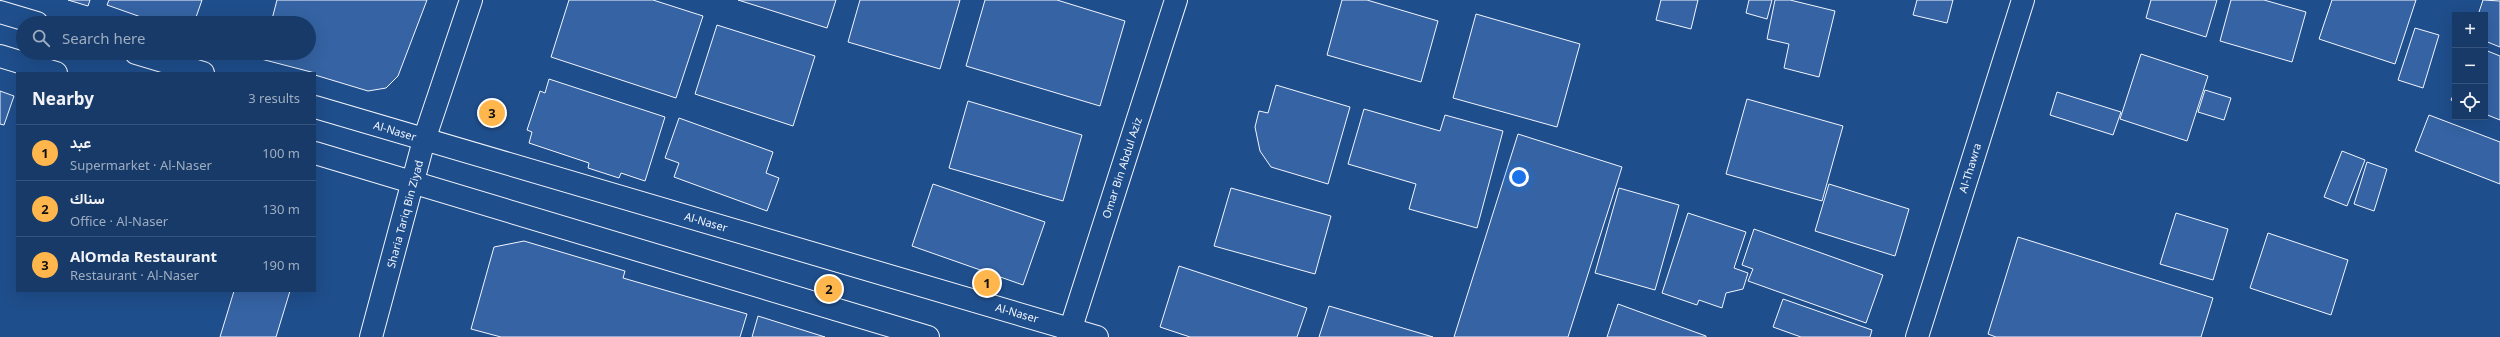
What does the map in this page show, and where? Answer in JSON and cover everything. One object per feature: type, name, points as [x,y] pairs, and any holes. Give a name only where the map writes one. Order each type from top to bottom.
[{"type":"main road","name":"Sharia Tariq Bin Ziyad","points":[[371,337],[424,140],[471,0]]},
{"type":"main road","name":"Omar Bin Abdul Aziz","points":[[1070,333],[1176,0]]},
{"type":"main road","name":"Al-Thawra","points":[[1917,337],[2023,0]]},
{"type":"main road","points":[[0,12],[16,17]]},
{"type":"main road","points":[[0,56],[53,72]]},
{"type":"main road","points":[[159,60],[200,72]]},
{"type":"main road","name":"Al-Naser","points":[[316,107],[1070,333],[1097,337]]},
{"type":"main road","points":[[316,153],[928,337]]},
{"type":"building","points":[[68,0],[90,0],[88,6]]},
{"type":"building","points":[[109,0],[202,0],[196,16],[138,16],[107,5]]},
{"type":"building","points":[[277,0],[427,0],[398,76],[386,88],[368,91],[316,75],[316,72],[265,60],[316,60],[316,16],[273,16]]},
{"type":"building","points":[[569,0],[653,0],[703,16],[676,98],[551,57]]},
{"type":"building","points":[[738,0],[836,0],[827,28]]},
{"type":"building","points":[[860,0],[960,0],[940,69],[848,42]]},
{"type":"building","points":[[985,0],[1057,0],[1125,21],[1100,106],[966,66]]},
{"type":"building","points":[[1342,0],[1367,0],[1438,21],[1421,82],[1327,55]]},
{"type":"building","points":[[1661,0],[1698,0],[1691,29],[1656,20]]},
{"type":"building","points":[[1749,0],[1772,0],[1767,19],[1746,13]]},
{"type":"building","points":[[1775,0],[1790,0],[1835,11],[1819,77],[1784,68],[1789,44],[1767,39]]},
{"type":"building","points":[[1917,0],[1953,0],[1947,23],[1913,15]]},
{"type":"building","points":[[2151,0],[2217,0],[2206,37],[2146,18]]},
{"type":"building","points":[[2231,0],[2264,0],[2306,12],[2292,62],[2220,41]]},
{"type":"building","points":[[2332,0],[2416,0],[2395,64],[2319,39]]},
{"type":"building","points":[[2483,0],[2500,1],[2500,47],[2488,42],[2488,12],[2479,12]]},
{"type":"building","points":[[1476,14],[1580,44],[1557,127],[1453,98]]},
{"type":"building","points":[[717,25],[815,56],[793,126],[695,94]]},
{"type":"building","points":[[2415,28],[2439,35],[2423,88],[2398,80]]},
{"type":"building","points":[[2488,51],[2500,56],[2500,120],[2488,115]]},
{"type":"building","points":[[2141,54],[2208,76],[2187,141],[2120,119]]},
{"type":"building","points":[[549,79],[665,117],[645,181],[621,173],[619,178],[588,168],[589,163],[529,143],[532,132],[527,130],[540,91],[545,93]]},
{"type":"building","points":[[1276,85],[1350,107],[1328,184],[1271,167],[1260,151],[1255,127],[1259,111],[1268,113]]},
{"type":"building","points":[[2205,90],[2231,98],[2224,120],[2198,112]]},
{"type":"building","points":[[0,91],[14,96],[4,125],[0,124]]},
{"type":"building","points":[[2057,92],[2121,112],[2113,135],[2050,115]]},
{"type":"building","points":[[1747,99],[1843,126],[1822,201],[1726,174]]},
{"type":"building","points":[[968,101],[1082,135],[1063,201],[949,168]]},
{"type":"building","points":[[1364,109],[1440,131],[1445,115],[1503,131],[1477,228],[1409,209],[1416,184],[1348,164]]},
{"type":"building","points":[[2429,115],[2500,142],[2500,184],[2415,151]]},
{"type":"building","points":[[679,118],[773,152],[766,173],[779,178],[767,211],[674,177],[679,163],[665,158]]},
{"type":"building","points":[[1518,134],[1622,167],[1568,337],[1454,337]]},
{"type":"building","points":[[2342,151],[2365,160],[2347,206],[2324,197]]},
{"type":"building","points":[[2367,162],[2387,169],[2374,211],[2354,204]]},
{"type":"building","points":[[933,184],[1045,222],[1023,285],[912,246]]},
{"type":"building","points":[[1829,184],[1909,209],[1895,256],[1815,231]]},
{"type":"building","points":[[1231,188],[1331,216],[1315,274],[1214,246]]},
{"type":"building","points":[[1619,188],[1679,205],[1655,290],[1595,273]]},
{"type":"building","points":[[1688,213],[1746,232],[1734,268],[1748,273],[1743,289],[1726,293],[1722,308],[1699,300],[1697,305],[1662,293]]},
{"type":"building","points":[[2176,213],[2228,229],[2213,280],[2160,264]]},
{"type":"building","points":[[1754,229],[1883,275],[1866,323],[1748,281],[1753,269],[1742,265]]},
{"type":"building","points":[[2268,233],[2348,260],[2331,315],[2250,288]]},
{"type":"building","points":[[2018,237],[2213,298],[2201,337],[1996,337],[1988,334]]},
{"type":"building","points":[[524,241],[625,271],[623,278],[747,314],[740,337],[501,337],[471,329],[494,247]]},
{"type":"building","points":[[1179,266],[1307,308],[1297,337],[1190,337],[1160,327]]},
{"type":"building","points":[[234,292],[290,292],[276,337],[220,337]]},
{"type":"building","points":[[1783,299],[1872,330],[1870,337],[1801,337],[1773,327]]},
{"type":"building","points":[[1618,304],[1706,336],[1706,337],[1607,337]]},
{"type":"building","points":[[1329,306],[1433,337],[1319,337]]},
{"type":"building","points":[[758,316],[825,337],[752,337]]},
{"type":"place","name":"AlOmda Restaurant","points":[[492,113]]},
{"type":"place","name":"عبد","points":[[987,283]]},
{"type":"place","name":"سناك","points":[[829,289]]}]
